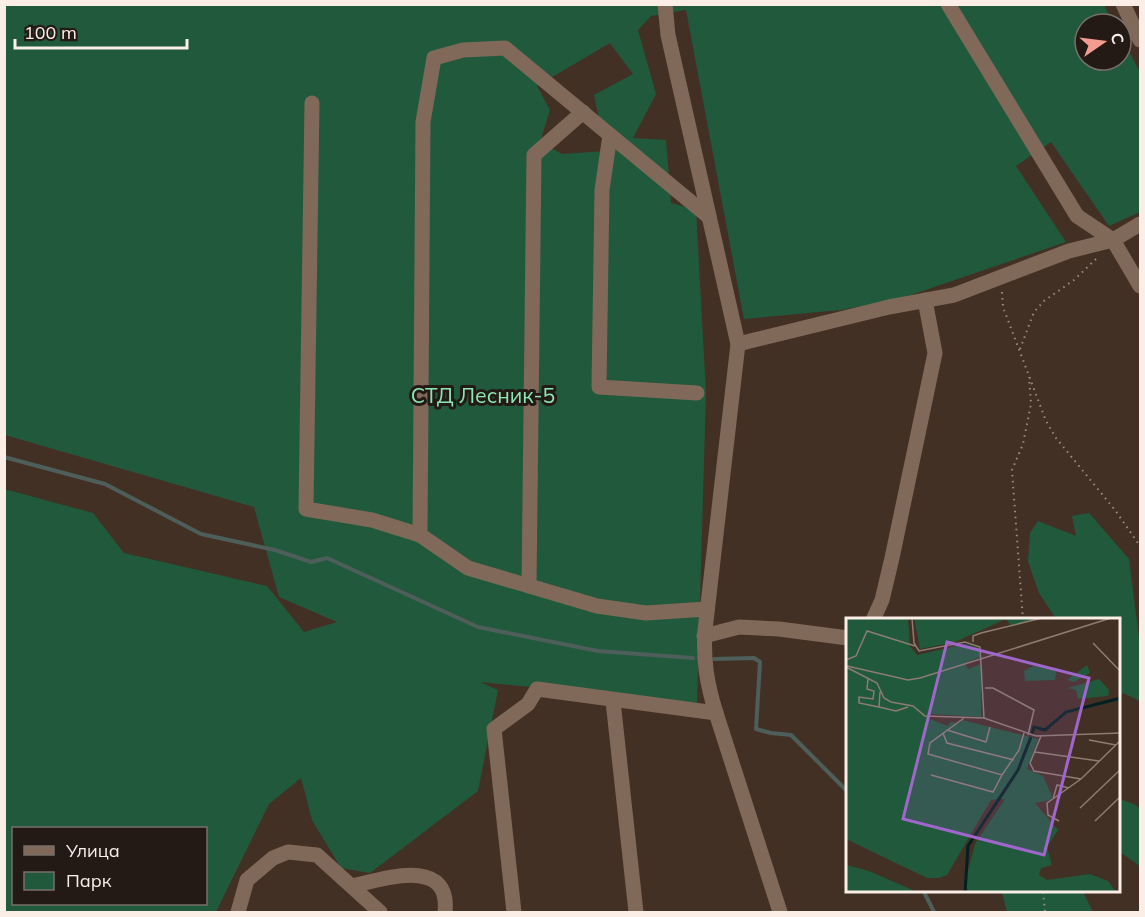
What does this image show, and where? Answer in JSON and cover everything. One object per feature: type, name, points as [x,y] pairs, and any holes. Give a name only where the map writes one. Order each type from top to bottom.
[{"type":"street","points":[[665,4],[668,35],[738,344],[704,636],[706,676],[780,912]]},
{"type":"street","points":[[948,4],[1077,216],[1110,241],[1140,286]]},
{"type":"street","points":[[1123,4],[1140,40]]},
{"type":"street","points":[[420,535],[423,122],[434,58],[463,50],[505,48],[710,217]]},
{"type":"street","points":[[312,103],[306,509],[372,520],[420,535],[468,568],[597,606],[646,613],[707,609]]},
{"type":"street","points":[[529,586],[534,155],[583,112]]},
{"type":"street","points":[[610,135],[602,190],[599,387],[697,393]]},
{"type":"street","points":[[738,344],[954,295],[1069,251],[1110,241],[1140,224]]},
{"type":"street","points":[[874,618],[882,600],[935,354],[925,300]]},
{"type":"street","points":[[704,636],[739,627],[778,629],[846,638]]},
{"type":"street","points":[[514,912],[494,729],[528,704],[537,689],[716,713]]},
{"type":"street","points":[[613,700],[636,912]]},
{"type":"street","points":[[238,912],[247,880],[273,858],[288,852],[317,855],[380,912]]},
{"type":"street","points":[[352,886],[403,875],[428,877],[442,888],[446,904],[445,912]]},
{"type":"path","points":[[1020,349],[1034,312],[1044,301],[1096,260],[1110,241]]},
{"type":"path","points":[[1007,276],[1002,290],[1003,307],[1029,371],[1035,393],[1056,438],[1115,510],[1140,546]]},
{"type":"path","points":[[1023,618],[1012,470],[1023,444],[1031,404],[1029,371]]},
{"type":"path","points":[[1140,591],[1140,599]]},
{"type":"path","points":[[1043,893],[1045,912]]},
{"type":"green space","name":"СТД Лесник-5","points":[[5,5],[1104,5],[1108,12],[1073,12],[1073,72],[1133,72],[1133,59],[1140,72],[1140,212],[1109,226],[1051,142],[1016,166],[1066,242],[896,300],[841,310],[744,319],[686,10],[651,16],[638,30],[656,94],[633,138],[666,140],[671,203],[696,210],[706,393],[697,703],[480,682],[498,690],[478,791],[370,873],[341,868],[312,820],[301,778],[269,804],[216,912],[5,912],[4,489],[93,513],[124,553],[267,586],[304,632],[337,622],[279,597],[254,507],[5,435]],"holes":[[[610,43],[633,74],[594,95],[606,151],[562,154],[540,142],[550,110],[537,86]]]},
{"type":"green space","points":[[1089,513],[1129,559],[1140,646],[1140,701],[1123,693],[1121,696],[1121,618],[1056,618],[1039,593],[1028,561],[1030,533],[1038,521],[1076,536],[1072,516]]},
{"type":"green space","points":[[1121,799],[1140,809],[1140,866],[1121,853]]},
{"type":"green space","points":[[1002,893],[1084,893],[1093,912],[1007,912]]},
{"type":"waterway","points":[[4,457],[105,484],[201,534],[275,550],[311,562],[327,558],[478,627],[598,651],[693,658]]},
{"type":"waterway","points":[[714,659],[754,658],[760,662],[756,729],[791,735],[846,790]]},
{"type":"waterway","points":[[924,893],[934,912]]}]
